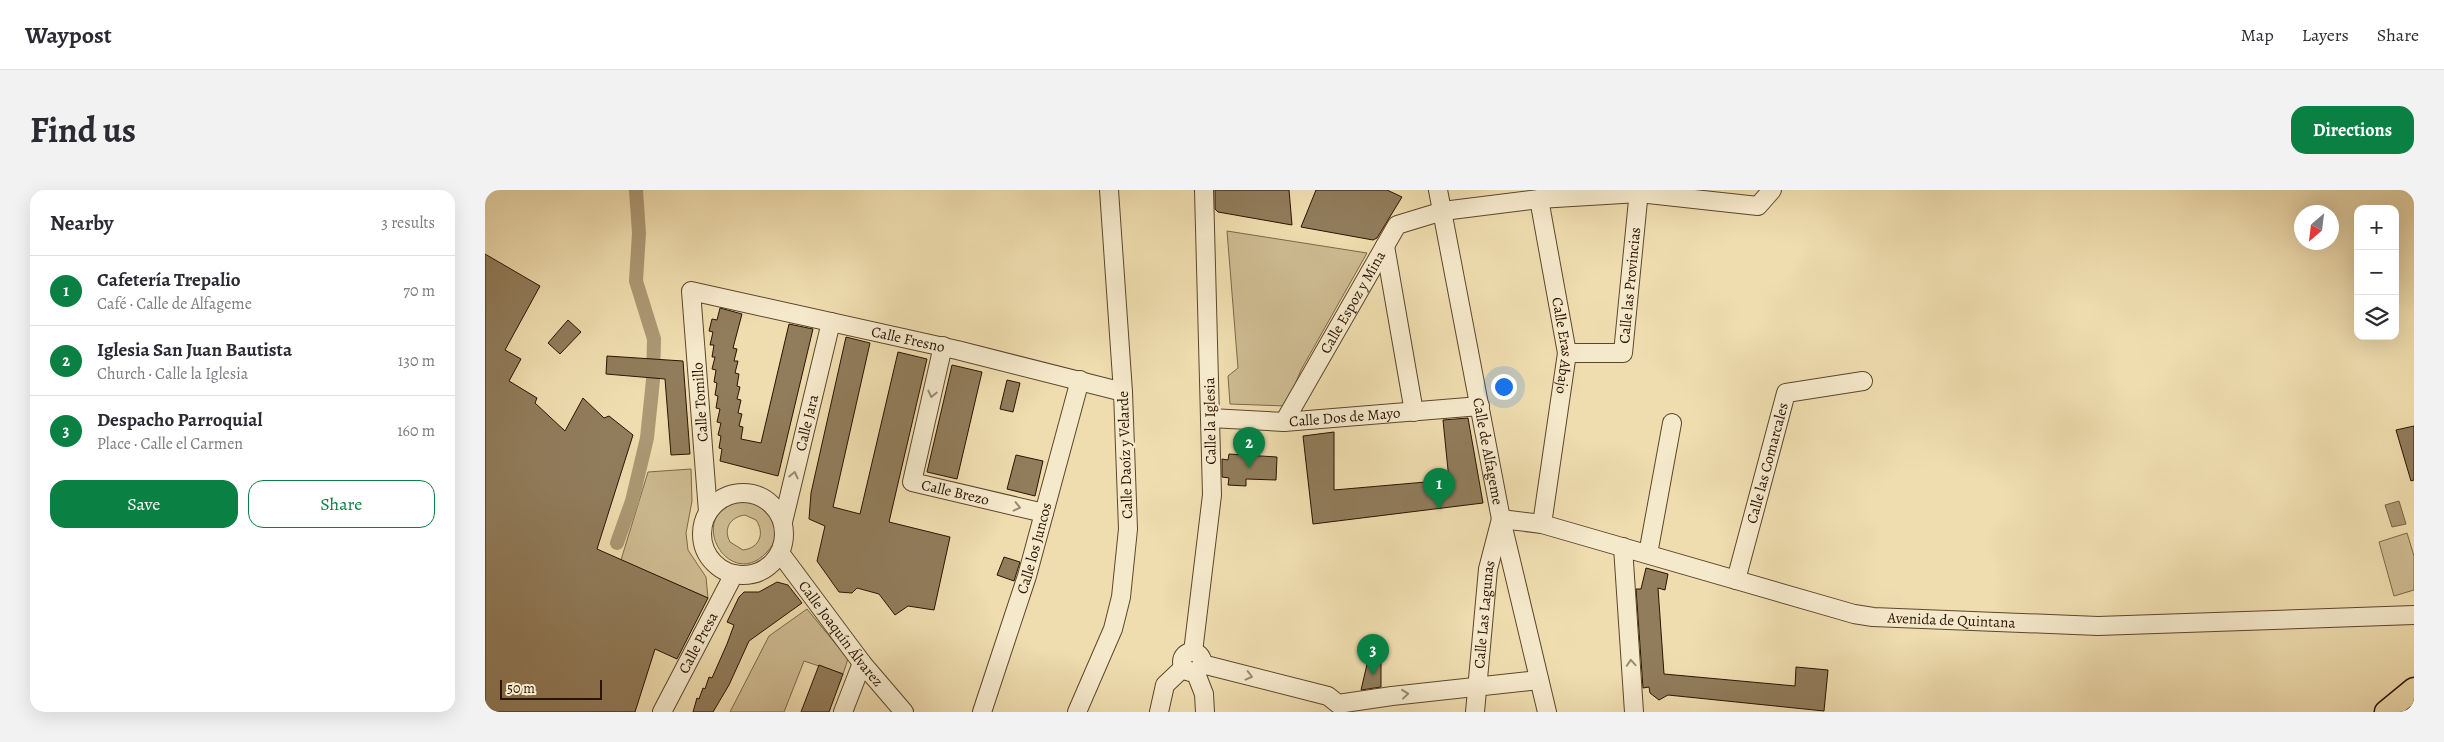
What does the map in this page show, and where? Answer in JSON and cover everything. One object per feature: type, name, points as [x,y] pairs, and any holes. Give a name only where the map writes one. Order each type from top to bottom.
[{"type":"main road","points":[[2386,712],[2414,689]]},
{"type":"main road","points":[[2398,712],[2414,689]]},
{"type":"street","name":"Calle Daoíz y Velarde","points":[[1077,712],[1113,629],[1121,597],[1128,529],[1123,392],[1109,190]]},
{"type":"street","name":"Calle la Iglesia","points":[[1205,190],[1211,495],[1193,663],[1204,694],[1205,712]]},
{"type":"street","name":"Calle de Alfageme","points":[[1438,190],[1501,518],[1547,712]]},
{"type":"street","name":"Calle Espoz y Mina","points":[[1284,422],[1397,225],[1443,211],[1539,199],[1639,192],[1758,206],[1772,190]]},
{"type":"street","name":"Calle las Provincias","points":[[1567,353],[1623,353],[1639,192]]},
{"type":"street","name":"Calle Eras Abajo","points":[[1539,199],[1567,353],[1542,524]]},
{"type":"street","points":[[1385,246],[1414,412]]},
{"type":"street","name":"Calle Fresno","points":[[691,291],[943,346],[1123,392]]},
{"type":"street","name":"Calle Tomillo","points":[[691,291],[708,512]]},
{"type":"street","name":"Calle Jara","points":[[783,522],[831,322]]},
{"type":"street","name":"Calle Brezo","points":[[943,346],[912,482],[1044,513]]},
{"type":"street","name":"Calle los Juncos","points":[[982,712],[1027,576],[1080,380]]},
{"type":"street","name":"Calle las Comarcales","points":[[1736,580],[1786,393],[1863,381]]},
{"type":"street","name":"Calle Dos de Mayo","points":[[1210,418],[1284,422],[1480,406]]},
{"type":"street","points":[[1648,554],[1672,423]]},
{"type":"street","points":[[735,493],[750,493],[765,499],[776,509],[783,522],[785,538],[780,553],[772,564],[761,571],[748,575],[734,574],[722,569],[712,561],[705,550],[702,537],[703,526],[708,512],[721,499],[735,493]]},
{"type":"street","name":"Avenida de Quintana","points":[[1501,518],[1542,524],[1854,614],[1873,617],[2098,626],[2414,615]]},
{"type":"street","name":"Calle Las Lagunas","points":[[1475,712],[1488,569],[1501,518]]},
{"type":"street","points":[[1623,547],[1633,712]]},
{"type":"street","name":"Calle Joaquín Álvarez","points":[[780,553],[862,662],[904,712]]},
{"type":"street","name":"Calle Presa","points":[[663,712],[734,574]]},
{"type":"street","points":[[843,712],[862,662]]},
{"type":"street","points":[[1159,712],[1165,685],[1193,663],[1328,696],[1335,709],[1392,696],[1539,680]]},
{"type":"shaded area","points":[[1227,231],[1367,253],[1301,370],[1286,406],[1230,404],[1228,376],[1238,368]]},
{"type":"shaded area","points":[[691,469],[692,501],[686,533],[688,550],[706,577],[708,598],[621,560],[648,472]]},
{"type":"shaded area","points":[[746,501],[761,508],[768,514],[775,528],[775,536],[773,544],[767,552],[752,562],[738,563],[726,557],[717,545],[713,532],[716,518],[726,507]],"holes":[[[745,515],[756,520],[760,530],[757,543],[749,549],[743,550],[730,542],[727,533],[728,528],[735,518]]]},
{"type":"shaded area","points":[[2399,501],[2406,524],[2392,527],[2385,505]]},
{"type":"shaded area","points":[[2407,533],[2414,556],[2414,590],[2394,596],[2379,542]]},
{"type":"shaded area","points":[[807,609],[848,659],[843,674],[804,661],[784,712],[730,712],[769,636]]},
{"type":"building","points":[[1215,190],[1289,190],[1292,225],[1218,212],[1215,209]]},
{"type":"building","points":[[1316,190],[1387,190],[1402,197],[1377,238],[1373,240],[1301,227]]},
{"type":"building","points":[[485,254],[540,286],[505,350],[521,359],[509,381],[537,398],[535,403],[565,431],[583,398],[604,418],[609,416],[633,435],[597,549],[708,598],[677,659],[655,649],[635,712],[485,712]]},
{"type":"building","points":[[720,308],[742,314],[733,348],[737,349],[734,361],[738,361],[735,373],[739,374],[737,386],[740,387],[737,399],[741,400],[738,413],[742,414],[739,426],[743,427],[741,439],[761,443],[789,324],[813,329],[778,476],[720,461],[722,449],[719,448],[721,436],[718,435],[721,423],[717,422],[720,409],[716,408],[718,396],[715,395],[717,383],[714,382],[716,370],[712,369],[715,357],[712,357],[714,345],[710,345],[713,332],[709,331],[712,319],[717,320]]},
{"type":"building","points":[[568,320],[581,332],[560,354],[548,343]]},
{"type":"building","points":[[846,337],[870,343],[833,507],[860,514],[898,352],[927,359],[889,522],[950,537],[934,610],[908,606],[895,615],[879,594],[857,588],[852,593],[839,592],[817,561],[825,526],[809,519],[811,493]]},
{"type":"building","points":[[607,356],[683,361],[690,454],[671,455],[665,379],[606,374]]},
{"type":"building","points":[[952,365],[982,372],[957,479],[927,472]]},
{"type":"building","points":[[1007,380],[1020,383],[1013,412],[1000,409]]},
{"type":"building","points":[[1468,418],[1483,503],[1313,524],[1303,436],[1334,432],[1334,490],[1449,480],[1443,420]]},
{"type":"building","points":[[2414,426],[2414,480],[2411,481],[2396,430]]},
{"type":"building","points":[[1229,454],[1277,457],[1276,480],[1246,479],[1246,486],[1228,485],[1229,478],[1222,477],[1222,459],[1228,460]]},
{"type":"building","points":[[1016,455],[1043,461],[1035,496],[1007,489]]},
{"type":"building","points":[[1004,557],[1020,562],[1014,581],[997,575]]},
{"type":"building","points":[[1646,568],[1668,574],[1665,590],[1658,588],[1664,674],[1795,686],[1796,667],[1828,670],[1824,711],[1668,695],[1659,700],[1650,693],[1649,687],[1643,688],[1636,589],[1641,589]]},
{"type":"building","points":[[777,582],[788,585],[802,603],[749,641],[729,685],[713,712],[693,712],[697,698],[699,699],[703,688],[705,689],[709,677],[712,678],[727,644],[734,625],[727,622],[739,597],[744,592],[759,592]]},
{"type":"building","points":[[1381,658],[1381,687],[1361,690],[1368,660]]},
{"type":"building","points":[[819,665],[843,674],[829,712],[801,712]]},
{"type":"waterway","points":[[617,543],[632,501],[647,438],[653,380],[654,339],[636,281],[639,233],[636,190]]},
{"type":"place","name":"Iglesia San Juan Bautista","points":[[1249,468]]},
{"type":"place","name":"Cafetería Trepalio","points":[[1439,509]]},
{"type":"place","name":"Despacho Parroquial","points":[[1373,675]]}]
